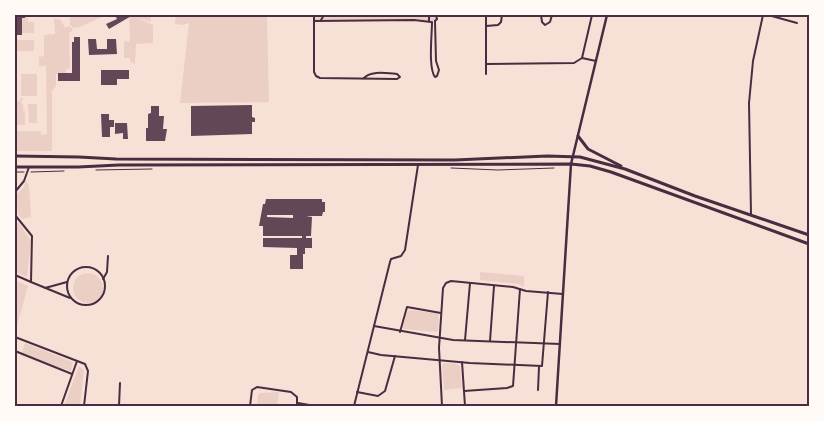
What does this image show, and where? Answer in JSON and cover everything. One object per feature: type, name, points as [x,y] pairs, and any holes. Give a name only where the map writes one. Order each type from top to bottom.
[{"type":"highway","points":[[578,136],[588,149],[625,169]]},
{"type":"highway","points":[[15,156],[116,159],[446,160],[572,157],[594,160],[625,169],[701,198],[809,235]]},
{"type":"highway","points":[[29,167],[33,156]]},
{"type":"highway","points":[[56,167],[57,156]]},
{"type":"highway","points":[[15,167],[572,164],[604,169],[809,244]]},
{"type":"highway","points":[[751,214],[753,223]]},
{"type":"street","points":[[314,15],[314,72],[316,76],[320,78],[363,79],[397,79],[400,77],[397,74],[372,73],[363,79]]},
{"type":"street","points":[[321,20],[324,15]]},
{"type":"street","points":[[342,15],[428,15],[428,20],[433,22]]},
{"type":"street","points":[[433,22],[436,61],[439,72],[434,77],[431,62],[433,22],[437,19],[436,15]]},
{"type":"street","points":[[486,15],[486,74]]},
{"type":"street","points":[[486,26],[496,26],[501,22],[502,15]]},
{"type":"street","points":[[541,15],[542,22],[546,24],[550,22],[552,15]]},
{"type":"street","points":[[582,58],[592,15]]},
{"type":"street","points":[[556,406],[572,157],[607,15]]},
{"type":"street","points":[[751,214],[749,103],[753,61],[763,15]]},
{"type":"street","points":[[768,15],[797,23]]},
{"type":"street","points":[[314,21],[414,20],[433,22]]},
{"type":"street","points":[[486,64],[574,63],[582,58],[596,61]]},
{"type":"street","points":[[354,406],[390,262],[401,256],[405,250],[418,165]]},
{"type":"street","points":[[15,192],[24,181],[29,167]]},
{"type":"street","points":[[15,215],[32,236],[31,282]]},
{"type":"street","points":[[103,279],[107,272],[108,256]]},
{"type":"street","points":[[15,275],[76,302],[86,304],[96,301],[103,294],[104,284],[101,274],[93,268],[84,267],[71,273],[67,282],[72,299]]},
{"type":"street","points":[[442,406],[439,360],[441,313],[446,283],[449,281],[494,285],[563,294]]},
{"type":"street","points":[[45,288],[67,282]]},
{"type":"street","points":[[466,340],[470,283]]},
{"type":"street","points":[[490,340],[494,285]]},
{"type":"street","points":[[464,390],[507,388],[513,386],[520,289]]},
{"type":"street","points":[[538,390],[539,367],[543,364],[548,292]]},
{"type":"street","points":[[400,332],[407,307],[441,313]]},
{"type":"street","points":[[374,326],[400,332],[466,340],[560,344]]},
{"type":"street","points":[[15,337],[85,364],[88,371],[84,406]]},
{"type":"street","points":[[15,351],[72,374]]},
{"type":"street","points":[[368,352],[439,360],[539,367]]},
{"type":"street","points":[[357,392],[381,395],[385,391],[395,356]]},
{"type":"street","points":[[61,406],[77,361]]},
{"type":"street","points":[[462,362],[465,406]]},
{"type":"street","points":[[119,406],[120,383]]},
{"type":"street","points":[[250,406],[252,390],[257,387],[292,392],[296,394],[297,405],[315,406]]},
{"type":"shaded area","points":[[22,15],[28,15],[28,22],[34,22],[34,33],[22,33],[22,18],[25,17]]},
{"type":"shaded area","points":[[70,15],[106,15],[74,28],[70,25]]},
{"type":"shaded area","points":[[129,15],[151,15],[151,22],[136,17],[153,25],[153,43],[136,44],[135,64],[130,62],[130,58],[124,58],[124,41],[129,42],[130,39]]},
{"type":"shaded area","points":[[176,15],[267,15],[269,102],[180,103],[189,23],[175,24]]},
{"type":"shaded area","points":[[314,15],[436,15],[437,19],[432,22],[414,20],[314,21]]},
{"type":"shaded area","points":[[54,18],[61,20],[65,28],[69,26],[73,29],[69,34],[70,68],[66,70],[65,74],[56,74],[56,86],[52,91],[52,151],[15,151],[15,131],[41,131],[41,135],[47,134],[46,66],[39,66],[39,57],[44,56],[44,35],[55,34]]},
{"type":"shaded area","points":[[15,40],[34,40],[34,51],[17,51],[17,42]]},
{"type":"shaded area","points":[[21,74],[37,74],[37,96],[21,96]]},
{"type":"shaded area","points":[[20,98],[23,98],[21,103],[23,104],[23,111],[25,111],[25,125],[15,125],[15,101],[20,101]]},
{"type":"shaded area","points":[[28,104],[37,104],[37,123],[29,123]]},
{"type":"shaded area","points":[[26,181],[29,186],[31,217],[22,219],[18,214],[16,195],[23,188]]},
{"type":"shaded area","points":[[16,223],[19,223],[31,241],[27,277],[15,272]]},
{"type":"shaded area","points":[[480,272],[524,276],[524,287],[518,284],[480,280]]},
{"type":"shaded area","points":[[88,273],[99,277],[103,288],[99,299],[88,303],[77,299],[73,288],[77,277]]},
{"type":"shaded area","points":[[15,280],[28,286],[15,333]]},
{"type":"shaded area","points":[[410,310],[437,313],[439,315],[438,331],[404,329],[407,312]]},
{"type":"shaded area","points":[[25,343],[73,362],[71,371],[21,355]]},
{"type":"shaded area","points":[[444,363],[460,366],[462,388],[444,390],[442,366]]},
{"type":"shaded area","points":[[79,366],[84,370],[80,406],[64,406]]},
{"type":"shaded area","points":[[279,392],[277,406],[257,406],[260,393]]},
{"type":"building","points":[[15,15],[25,16],[25,18],[22,18],[22,35],[15,35]]},
{"type":"building","points":[[121,15],[133,15],[109,29],[106,24]]},
{"type":"building","points":[[74,37],[80,37],[80,81],[58,81],[58,73],[72,73],[72,42],[74,42]]},
{"type":"building","points":[[88,39],[96,39],[97,49],[107,49],[107,39],[116,39],[117,54],[89,55]]},
{"type":"building","points":[[101,70],[129,70],[129,79],[117,79],[117,85],[101,85]]},
{"type":"building","points":[[252,105],[252,117],[255,118],[255,122],[252,122],[252,134],[191,136],[191,106]]},
{"type":"building","points":[[151,106],[159,106],[159,116],[164,116],[163,129],[167,129],[165,141],[146,141],[148,114],[151,113]]},
{"type":"building","points":[[101,114],[109,114],[109,120],[114,120],[114,127],[110,127],[110,137],[102,137]]},
{"type":"building","points":[[115,123],[127,123],[128,139],[123,139],[123,133],[115,134]]},
{"type":"building","points":[[266,199],[322,199],[322,202],[325,202],[325,212],[323,212],[322,216],[306,216],[312,217],[311,236],[306,236],[306,238],[312,238],[312,248],[305,248],[303,269],[290,269],[290,255],[297,255],[297,248],[263,247],[263,238],[302,238],[302,236],[263,236],[263,226],[259,226],[263,204],[265,204]],"holes":[[[267,215],[293,215],[293,218],[267,217]]]}]
